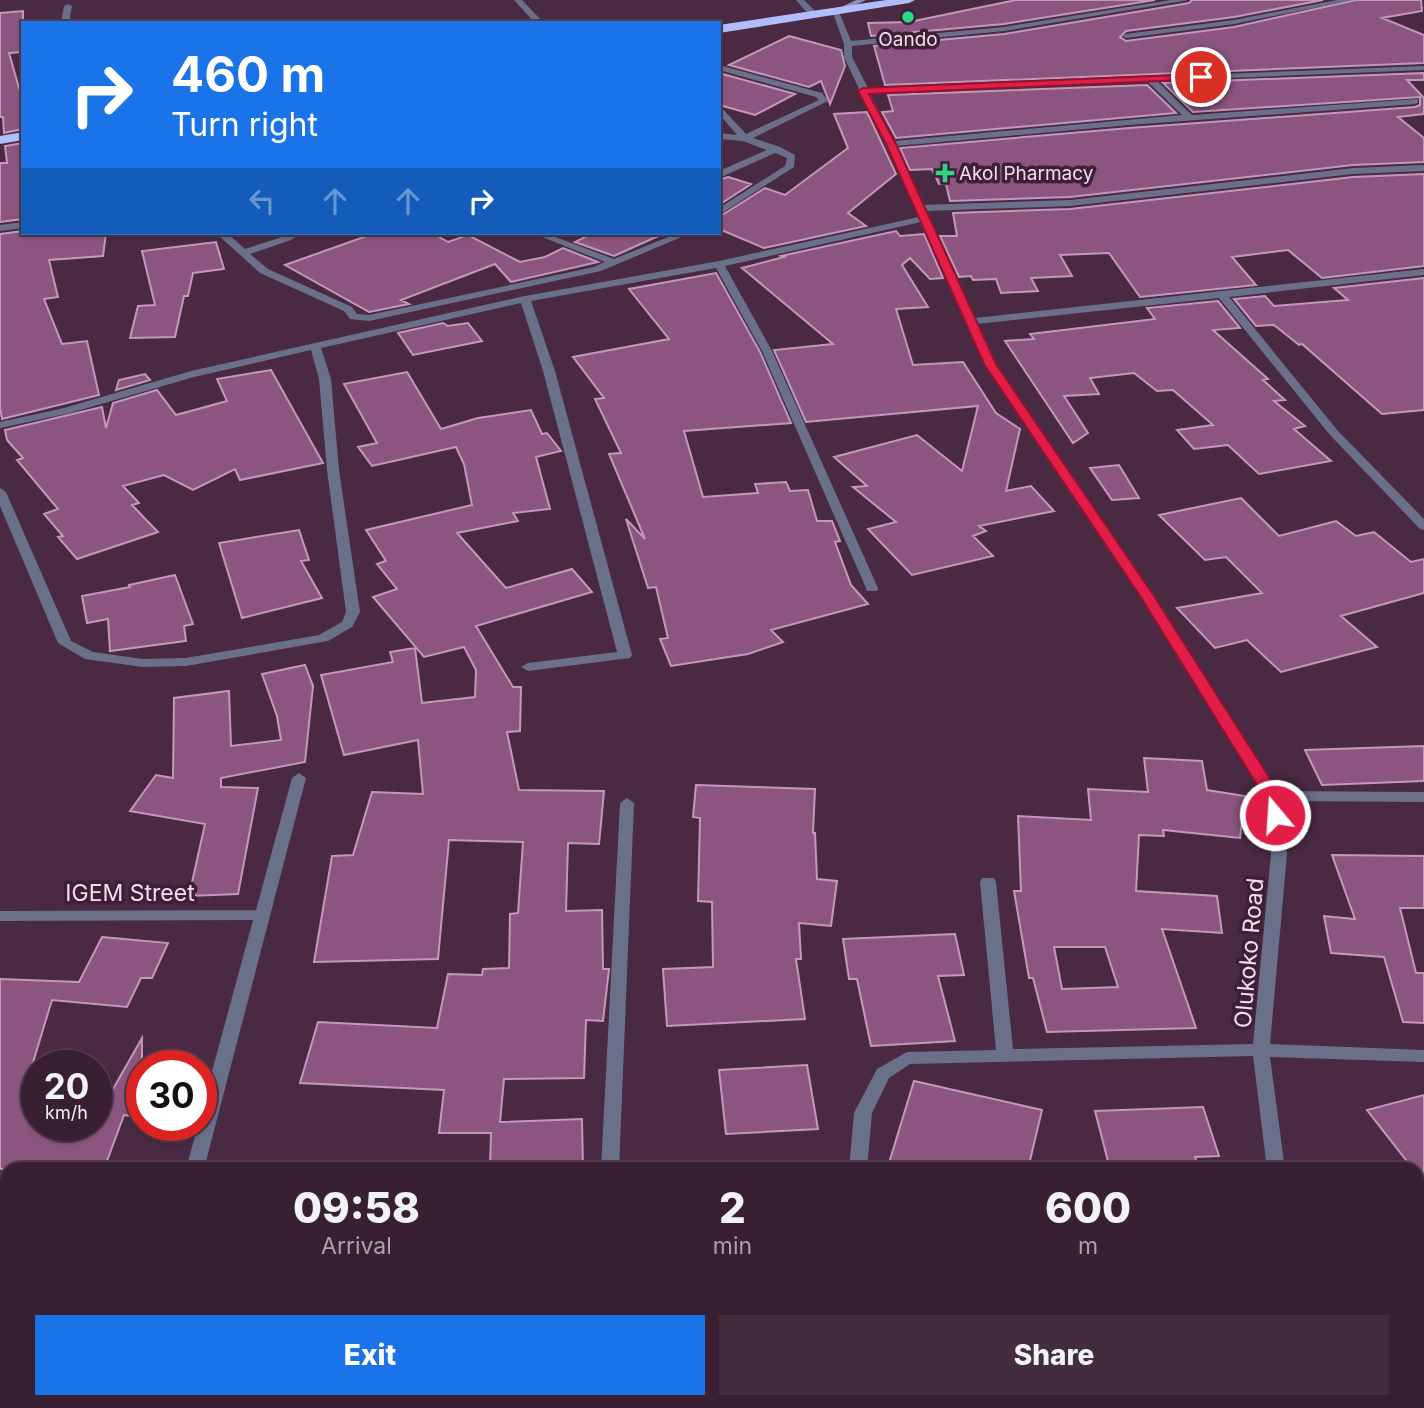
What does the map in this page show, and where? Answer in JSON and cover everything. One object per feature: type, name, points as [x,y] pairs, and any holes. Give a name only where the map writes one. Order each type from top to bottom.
[{"type":"highway","points":[[721,29],[909,0]]},
{"type":"highway","points":[[0,140],[21,136]]},
{"type":"main road","points":[[835,12],[862,0]]},
{"type":"street","points":[[518,0],[538,21]]},
{"type":"street","points":[[800,0],[813,14]]},
{"type":"street","points":[[848,44],[1003,29],[1185,0]]},
{"type":"street","points":[[1126,36],[1234,23],[1320,2],[1349,0]]},
{"type":"street","points":[[65,21],[68,6]]},
{"type":"street","name":"Olukoko Road","points":[[835,12],[848,44],[848,57],[891,144],[920,214],[990,364],[1147,596],[1272,796],[1279,854],[1261,1050],[1275,1162]]},
{"type":"street","points":[[721,68],[819,95],[824,101],[745,138]]},
{"type":"street","points":[[863,91],[1424,68]]},
{"type":"street","points":[[1151,80],[1190,118]]},
{"type":"street","points":[[891,144],[1415,101]]},
{"type":"street","points":[[721,110],[745,138]]},
{"type":"street","points":[[721,136],[745,138],[793,157],[789,167],[721,211]]},
{"type":"street","points":[[721,174],[777,149]]},
{"type":"street","points":[[0,425],[66,411],[191,374],[526,299],[719,264],[920,214],[1070,203],[1353,171],[1424,168]]},
{"type":"street","points":[[0,228],[21,225]]},
{"type":"street","points":[[223,235],[264,271],[348,309],[354,317],[369,318],[597,269],[681,235]]},
{"type":"street","points":[[242,253],[291,235]]},
{"type":"street","points":[[542,235],[614,262]]},
{"type":"street","points":[[719,264],[767,351],[872,588]]},
{"type":"street","points":[[970,322],[1424,272]]},
{"type":"street","points":[[1222,295],[1334,433],[1424,526]]},
{"type":"street","points":[[526,299],[550,370],[625,655],[528,667]]},
{"type":"street","points":[[0,492],[65,643],[75,650],[90,656],[143,663],[186,662],[323,638],[347,624],[353,612],[333,470],[325,379],[315,347]]},
{"type":"street","points":[[197,1162],[260,915],[299,778]]},
{"type":"street","points":[[1272,796],[1424,797]]},
{"type":"street","points":[[610,1162],[627,803]]},
{"type":"street","points":[[988,882],[1005,1055]]},
{"type":"street","name":"IGEM Street","points":[[0,916],[260,915]]},
{"type":"street","points":[[859,1162],[863,1114],[883,1074],[907,1058],[1261,1050],[1424,1056]]},
{"type":"building","points":[[1016,0],[1155,0],[1004,24],[871,36],[868,23],[909,22]]},
{"type":"building","points":[[1192,0],[1323,0],[1234,17],[1126,31],[1120,37],[1126,41],[1234,27],[1356,0],[1421,0],[1422,11],[1382,18],[1424,35],[1424,63],[885,85],[874,46],[1004,34],[1189,3]]},
{"type":"building","points":[[23,11],[21,52],[9,53],[21,95],[21,129],[4,133],[3,117],[0,117],[0,13]]},
{"type":"building","points":[[789,36],[841,50],[845,66],[830,104],[821,81],[809,87],[729,65]]},
{"type":"building","points":[[1424,73],[1424,80],[1407,80],[1424,98],[1424,114],[1398,117],[1424,138],[1424,162],[1353,165],[1070,197],[950,201],[946,184],[939,184],[932,169],[910,170],[900,148],[1415,107],[1420,105],[1420,97],[1193,112],[1163,83]]},
{"type":"building","points":[[721,74],[795,94],[755,115],[723,106]]},
{"type":"building","points":[[1147,85],[1176,113],[896,138],[882,112],[893,111],[888,95]]},
{"type":"building","points":[[867,112],[896,174],[848,213],[866,226],[764,248],[721,230],[721,216],[765,188],[785,195],[848,148],[834,114]]},
{"type":"building","points":[[21,143],[21,219],[0,222],[0,163],[7,163],[5,146]]},
{"type":"building","points":[[1424,174],[1424,266],[1322,278],[1288,250],[1232,257],[1256,285],[1140,297],[1109,253],[1060,255],[1072,276],[1031,278],[1038,291],[1001,293],[996,279],[973,280],[971,276],[959,277],[940,236],[957,236],[953,213],[1070,209],[1353,177]]},
{"type":"building","points":[[728,177],[751,184],[721,204],[721,179]]},
{"type":"building","points":[[21,231],[21,235],[106,235],[103,256],[49,260],[58,297],[44,299],[62,344],[87,341],[99,395],[2,419],[0,234]]},
{"type":"building","points":[[896,231],[900,236],[924,234],[943,278],[930,279],[910,258],[902,265],[928,307],[896,309],[913,365],[963,362],[996,413],[1020,429],[1006,491],[1031,486],[1054,511],[979,526],[986,531],[973,536],[993,556],[912,575],[868,529],[896,522],[853,487],[867,486],[834,457],[917,435],[962,471],[978,406],[806,422],[774,350],[833,344],[742,268],[784,257],[781,256]]},
{"type":"building","points":[[369,235],[436,235],[448,242],[468,235],[520,262],[545,257],[563,248],[598,262],[511,282],[495,264],[401,300],[409,304],[369,312],[285,265]]},
{"type":"building","points":[[589,235],[661,235],[614,256],[575,242]]},
{"type":"building","points":[[216,242],[224,269],[193,273],[188,296],[184,296],[175,337],[130,338],[138,306],[155,305],[142,251]]},
{"type":"building","points":[[716,273],[760,352],[791,423],[684,431],[703,497],[758,493],[755,484],[786,482],[790,491],[808,490],[817,521],[832,521],[840,541],[835,542],[851,585],[868,604],[771,630],[783,642],[748,654],[671,666],[660,639],[668,638],[656,587],[648,588],[626,519],[645,539],[609,454],[621,453],[595,399],[604,398],[573,357],[669,339],[629,289]]},
{"type":"building","points":[[1424,278],[1424,410],[1382,414],[1302,344],[1299,345],[1274,325],[1256,326],[1234,299],[1265,296],[1274,306],[1348,300],[1334,288]]},
{"type":"building","points":[[1218,301],[1240,328],[1213,330],[1268,379],[1263,380],[1285,400],[1274,401],[1305,426],[1294,429],[1331,461],[1259,474],[1228,445],[1194,449],[1177,430],[1213,425],[1173,390],[1157,391],[1134,373],[1090,378],[1099,394],[1064,396],[1088,433],[1073,443],[1005,341],[1034,339],[1030,334],[1155,319],[1147,308]]},
{"type":"building","points":[[443,323],[448,326],[468,323],[482,341],[413,355],[398,333]]},
{"type":"building","points":[[271,370],[323,463],[240,480],[235,469],[193,490],[164,475],[123,486],[139,503],[132,505],[158,532],[77,559],[58,537],[63,536],[44,514],[58,509],[17,460],[23,458],[7,440],[5,430],[102,407],[106,428],[113,403],[157,390],[176,415],[227,401],[217,379]]},
{"type":"building","points":[[407,372],[441,429],[478,418],[531,410],[542,434],[547,433],[561,451],[536,457],[550,509],[513,513],[518,521],[457,533],[506,588],[572,569],[592,592],[476,626],[513,687],[521,687],[520,731],[507,732],[519,790],[604,791],[599,844],[568,843],[566,911],[602,910],[603,969],[609,969],[603,1021],[586,1020],[584,1078],[504,1079],[500,1122],[582,1119],[583,1162],[490,1162],[491,1133],[439,1133],[444,1090],[300,1083],[318,1022],[437,1028],[448,974],[482,975],[483,969],[509,968],[510,914],[518,913],[523,842],[449,840],[438,959],[314,962],[332,856],[353,855],[372,792],[423,794],[418,740],[344,755],[321,675],[393,662],[390,652],[415,648],[422,703],[475,697],[476,670],[464,647],[424,657],[373,597],[397,589],[377,564],[386,561],[366,530],[472,505],[464,464],[456,447],[372,466],[358,447],[377,443],[344,384]]},
{"type":"building","points":[[145,374],[150,380],[116,390],[119,380]]},
{"type":"building","points":[[1119,465],[1139,498],[1112,500],[1090,468]]},
{"type":"building","points":[[1241,498],[1279,536],[1336,521],[1356,536],[1374,532],[1411,562],[1424,559],[1424,593],[1341,616],[1377,647],[1281,672],[1247,640],[1215,648],[1177,608],[1262,593],[1226,557],[1205,560],[1159,515]]},
{"type":"building","points":[[299,530],[309,560],[301,561],[322,598],[242,618],[219,543]]},
{"type":"building","points":[[175,575],[193,624],[184,626],[186,641],[110,651],[108,619],[87,623],[82,596]]},
{"type":"building","points":[[305,665],[313,686],[305,762],[221,778],[221,787],[258,788],[238,894],[189,896],[205,824],[130,811],[156,775],[173,778],[174,698],[229,691],[231,746],[281,740],[277,716],[262,674]]},
{"type":"building","points":[[1424,746],[1424,781],[1322,785],[1305,750]]},
{"type":"building","points":[[1144,758],[1202,761],[1207,790],[1245,796],[1240,838],[1163,830],[1164,836],[1139,835],[1136,891],[1217,896],[1222,933],[1162,929],[1196,1028],[1047,1032],[1033,978],[1029,978],[1014,891],[1021,891],[1018,816],[1091,820],[1088,789],[1148,792]],"holes":[[[1054,947],[1105,947],[1118,987],[1062,989]]]},
{"type":"building","points":[[696,785],[815,789],[813,833],[817,879],[837,881],[831,926],[799,923],[801,959],[796,959],[805,1019],[667,1026],[663,969],[713,967],[712,902],[698,901],[700,818],[693,817]]},
{"type":"building","points":[[1332,855],[1424,856],[1424,908],[1400,908],[1416,973],[1424,973],[1424,1023],[1403,1022],[1384,957],[1331,953],[1324,916],[1355,919]]},
{"type":"building","points":[[955,934],[964,975],[938,976],[955,1041],[871,1046],[857,979],[849,979],[843,939]]},
{"type":"building","points":[[102,937],[168,943],[152,978],[141,978],[127,1007],[52,1000],[37,1050],[21,1050],[21,1141],[112,1141],[112,1091],[126,1066],[126,1115],[107,1162],[0,1162],[0,979],[79,982]]},
{"type":"building","points":[[142,1038],[142,1050],[135,1050]]},
{"type":"building","points":[[807,1065],[818,1129],[726,1134],[719,1070]]},
{"type":"building","points":[[914,1081],[1042,1110],[1030,1162],[889,1162]]},
{"type":"building","points":[[1424,1095],[1424,1162],[1408,1162],[1367,1110]]},
{"type":"building","points":[[1203,1107],[1219,1156],[1195,1157],[1197,1162],[1108,1162],[1095,1111]]},
{"type":"place","name":"Oando","points":[[908,17]]},
{"type":"place","name":"Akol Pharmacy","points":[[945,173]]},
{"type":"route","points":[[1201,77],[863,91],[891,144],[990,364],[1147,596],[1272,796],[1275,815]]}]
